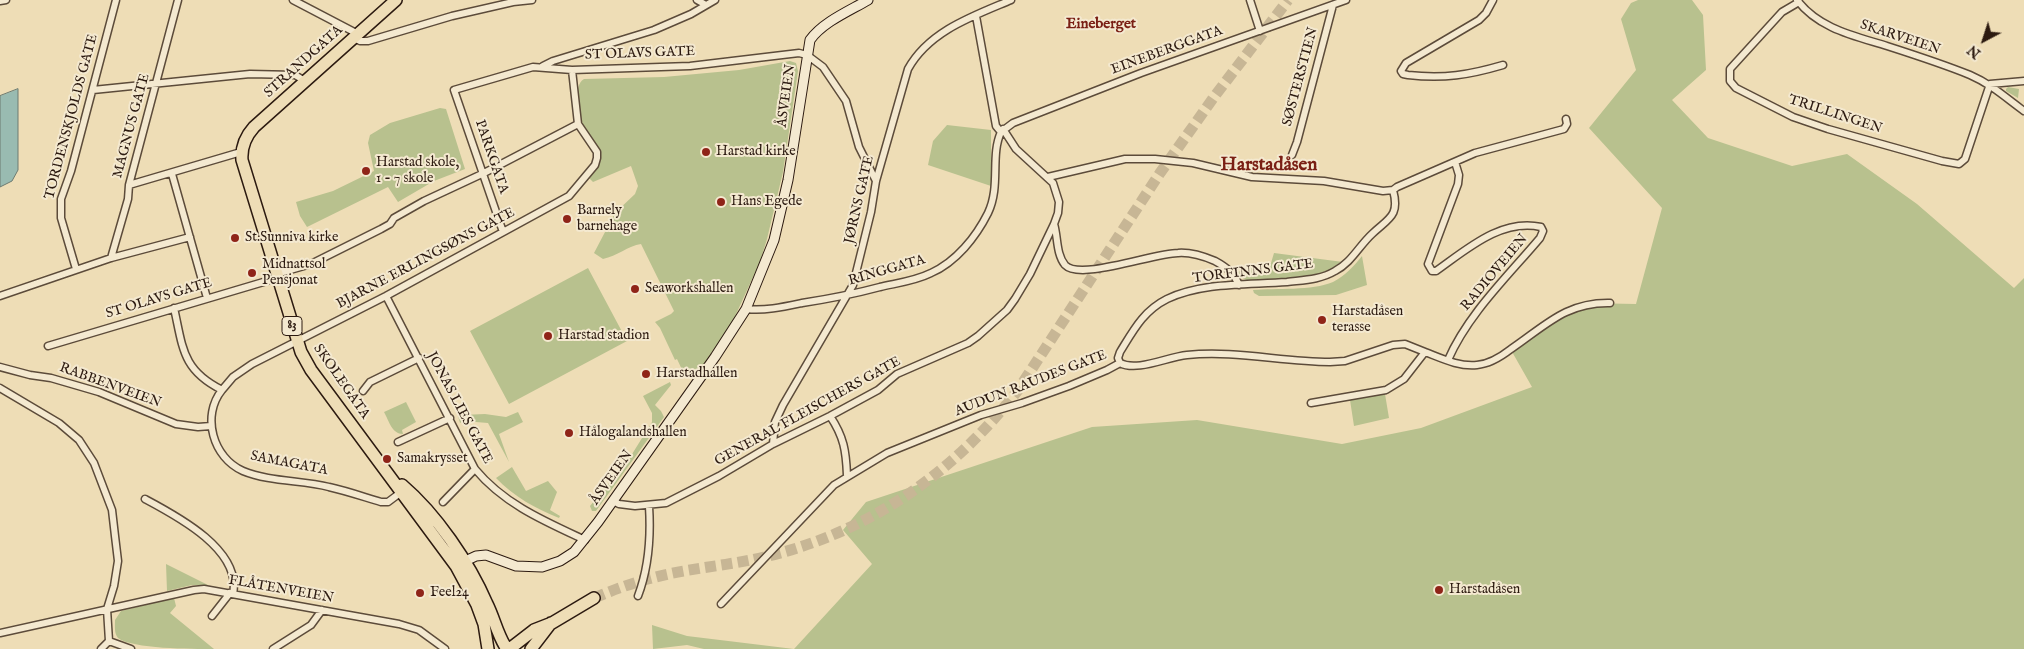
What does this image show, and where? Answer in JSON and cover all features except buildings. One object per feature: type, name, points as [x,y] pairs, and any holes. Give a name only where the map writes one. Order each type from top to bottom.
[{"type":"highway","name":"STRANDGATA","points":[[241,152],[246,137],[254,127],[396,0]]},
{"type":"highway","name":"SKOLEGATA","points":[[241,152],[297,342],[311,370],[391,475]]},
{"type":"highway","name":"83","points":[[391,475],[400,492],[460,564],[484,624],[488,649]]},
{"type":"highway","name":"83","points":[[391,475],[423,506],[487,604],[495,627],[507,648],[534,630],[552,623],[594,598]]},
{"type":"highway","name":"83","points":[[531,649],[552,623]]},
{"type":"street","points":[[0,1],[6,0]]},
{"type":"street","name":"TORDENSKJOLDS GATE","points":[[76,269],[61,218],[60,205],[93,90],[116,0]]},
{"type":"street","name":"MAGNUS GATE","points":[[111,258],[128,200],[129,185],[178,0]]},
{"type":"street","points":[[294,0],[356,36],[360,42],[452,16],[512,2],[532,0]]},
{"type":"street","points":[[697,0],[706,5]]},
{"type":"street","points":[[542,67],[553,61],[654,30],[691,14],[715,0]]},
{"type":"street","points":[[868,0],[818,31],[810,40],[806,55],[823,67],[846,101],[859,147],[876,181]]},
{"type":"street","name":"JØRNS GATE","points":[[773,444],[775,422],[783,405],[849,295],[869,222],[876,181],[908,69],[914,59],[931,40],[1011,0]]},
{"type":"street","points":[[1250,0],[1260,31]]},
{"type":"street","name":"EINEBERGGATA","points":[[1002,131],[1013,123],[1141,73],[1346,0]]},
{"type":"street","points":[[1493,0],[1479,20],[1406,63],[1401,70],[1403,74],[1408,75],[1448,77],[1466,75],[1503,65]]},
{"type":"street","name":"SKARVEIEN","points":[[1798,1],[1809,13],[1836,30],[1946,65],[1990,84],[2023,108]]},
{"type":"street","name":"TRILLINGEN","points":[[1798,1],[1782,12],[1728,72],[1730,81],[1736,88],[1793,117],[1828,130],[1959,164],[1965,158],[1990,84]]},
{"type":"street","name":"SØSTERSTIEN","points":[[1292,155],[1333,5]]},
{"type":"street","name":"RINGGATA","points":[[746,309],[768,310],[849,295],[905,282],[932,273],[949,262],[961,251],[981,226],[993,200],[996,186],[997,146],[1002,131],[996,126],[976,16]]},
{"type":"street","name":"ST OLAVS GATE","points":[[48,346],[207,298],[311,264],[387,226],[394,218],[424,201],[484,173],[578,124],[572,70],[690,66],[792,53],[806,55]]},
{"type":"street","name":"ÅSVEIEN","points":[[460,564],[476,556],[486,555],[516,566],[542,567],[567,557],[585,540],[715,357],[746,309],[764,267],[779,220],[794,143],[806,55]]},
{"type":"street","name":"PARKGATA","points":[[503,232],[454,90],[533,67],[542,67]]},
{"type":"street","points":[[542,67],[572,70]]},
{"type":"street","points":[[93,90],[250,74],[295,75],[305,81]]},
{"type":"street","points":[[1990,84],[2024,81]]},
{"type":"street","points":[[1048,177],[1125,159],[1155,159],[1193,163],[1252,178],[1324,181],[1383,191],[1392,190],[1475,153],[1564,129],[1567,124],[1566,119]]},
{"type":"street","name":"BJARNE ERLINGSØNS GATE","points":[[222,390],[242,370],[386,296],[569,196],[595,165],[597,152],[578,124]]},
{"type":"street","name":"GENERAL FLEISCHERS GATE","points":[[613,501],[618,504],[650,506],[666,503],[773,444],[878,390],[897,374],[956,349],[978,336],[1007,310],[1030,274],[1054,224],[1059,202],[1053,183],[1016,149],[1002,131]]},
{"type":"street","points":[[129,185],[172,174],[241,152]]},
{"type":"street","name":"RADIOVEIEN","points":[[1448,360],[1453,348],[1475,314],[1540,238],[1543,231],[1541,227],[1534,225],[1500,231],[1472,245],[1436,271],[1432,271],[1428,264],[1458,184],[1459,174],[1454,162]]},
{"type":"street","points":[[172,174],[207,298]]},
{"type":"street","name":"TORFINNS GATE","points":[[1120,363],[1118,358],[1120,352],[1134,328],[1147,312],[1167,299],[1189,292],[1239,285],[1306,280],[1318,278],[1336,271],[1347,263],[1370,236],[1390,218],[1396,208],[1392,190]]},
{"type":"street","points":[[1054,224],[1060,255],[1066,266],[1071,269],[1093,270],[1169,253],[1185,252],[1202,256],[1222,265],[1235,276],[1239,285]]},
{"type":"street","points":[[0,296],[111,258],[190,237]]},
{"type":"street","name":"JONAS LIES GATE","points":[[386,296],[475,469],[494,490],[515,506],[585,540]]},
{"type":"street","points":[[1311,403],[1386,390],[1404,379],[1426,352],[1463,365],[1487,363],[1505,353],[1559,314],[1580,305],[1594,302],[1610,302]]},
{"type":"street","points":[[174,308],[186,358],[191,368],[203,379],[222,390],[213,405],[210,415],[211,426]]},
{"type":"street","name":"AUDUN RAUDES GATE","points":[[720,604],[834,484],[847,475],[888,453],[980,415],[1022,404],[1120,363],[1133,367],[1186,355],[1222,354],[1330,362],[1345,361],[1393,345],[1405,344],[1426,352]]},
{"type":"street","points":[[363,391],[370,382],[418,358]]},
{"type":"street","name":"RABBENVEIEN","points":[[0,367],[51,378],[93,391],[176,424],[198,427],[211,426]]},
{"type":"street","points":[[0,388],[58,423],[79,440],[94,463],[112,510],[118,561],[114,586],[107,609],[109,641],[101,649]]},
{"type":"street","points":[[830,416],[840,432],[846,451],[847,475]]},
{"type":"street","points":[[398,442],[450,418]]},
{"type":"street","name":"SAMAGATA","points":[[211,426],[221,451],[227,459],[242,470],[257,475],[329,486],[380,502],[388,502],[400,492]]},
{"type":"street","points":[[443,502],[475,469]]},
{"type":"street","points":[[145,499],[178,518],[226,557],[233,572],[234,580],[231,593],[212,616]]},
{"type":"street","points":[[638,596],[647,568],[651,526],[650,506]]},
{"type":"street","name":"FLÅTENVEIEN","points":[[0,634],[194,590],[231,593],[413,627],[425,633],[445,649]]},
{"type":"street","points":[[273,649],[311,625],[322,610]]},
{"type":"street","points":[[109,641],[131,649]]},
{"type":"green space","points":[[1638,0],[1692,0],[1703,15],[1706,70],[1672,100],[1708,138],[1792,166],[1847,154],[1917,204],[2014,288],[2024,278],[2024,649],[794,649],[872,564],[843,530],[866,502],[1092,427],[1197,420],[1342,444],[1421,428],[1532,387],[1511,350],[1584,303],[1636,304],[1662,208],[1589,128],[1636,70],[1621,19],[1631,3]]},
{"type":"green space","points":[[790,61],[796,63],[798,71],[783,172],[760,262],[732,323],[695,377],[685,376],[655,322],[674,311],[641,244],[603,259],[594,253],[615,213],[635,194],[638,186],[631,166],[593,182],[589,178],[597,168],[600,153],[582,122],[577,94],[578,88],[584,79],[664,77],[739,70]]},
{"type":"green space","points":[[2008,87],[2019,89],[2018,98],[2006,91]]},
{"type":"green space","points":[[440,108],[446,109],[465,169],[434,181],[398,202],[388,187],[307,227],[300,216],[296,202],[333,191],[374,171],[368,143],[370,135],[390,123]]},
{"type":"green space","points":[[947,125],[991,130],[991,186],[928,165],[933,141]]},
{"type":"green space","points":[[1274,253],[1343,262],[1322,273],[1299,278],[1252,282],[1244,279],[1236,272],[1271,263]]},
{"type":"green space","points":[[1362,256],[1367,285],[1336,295],[1259,296],[1253,290],[1305,288],[1324,285],[1341,277]]},
{"type":"green space","name":"Harstad stadion","points":[[588,268],[627,341],[509,404],[470,331]]},
{"type":"green space","points":[[670,382],[671,385],[655,405],[664,417],[596,511],[592,511],[590,506],[629,459],[652,422],[652,413],[643,396]]},
{"type":"green space","points":[[1385,394],[1389,418],[1354,426],[1350,400]]},
{"type":"green space","points":[[406,402],[416,422],[402,430],[403,434],[396,432],[384,412]]},
{"type":"green space","points":[[518,412],[523,422],[499,434],[509,462],[488,423],[464,421],[460,423],[458,416],[485,414],[506,417]]},
{"type":"green space","points":[[512,467],[526,491],[548,481],[557,492],[550,510],[560,516],[559,518],[525,501],[496,478]]},
{"type":"green space","points":[[166,564],[208,585],[192,585],[167,591]]},
{"type":"green space","points":[[174,598],[176,606],[170,613],[214,649],[149,646],[125,642],[118,638],[115,632],[115,620],[121,611]]},
{"type":"green space","points":[[652,625],[687,636],[794,649],[704,649],[687,645],[653,649]]},
{"type":"water","points":[[18,89],[18,170],[12,181],[0,187],[0,96]]},
{"type":"tunnel","points":[[594,598],[645,580],[694,569],[764,557],[802,546],[839,532],[873,515],[906,496],[937,473],[966,448],[1018,390],[1160,173],[1214,97],[1288,0]]},
{"type":"place","name":"Harstad kirke","points":[[706,152]]},
{"type":"place","name":"Harstad skole, 1 - 7 skole","points":[[366,171]]},
{"type":"place","name":"Hans Egede","points":[[721,202]]},
{"type":"place","name":"Barnely barnehage","points":[[567,219]]},
{"type":"place","name":"St.Sunniva kirke","points":[[235,238]]},
{"type":"place","name":"Midnattsol Pensjonat","points":[[252,273]]},
{"type":"place","name":"Seaworkshallen","points":[[635,289]]},
{"type":"place","name":"Harstadåsen terasse","points":[[1322,320]]},
{"type":"place","name":"Harstad stadion","points":[[548,336]]},
{"type":"place","name":"Harstadhallen","points":[[646,374]]},
{"type":"place","name":"Hålogalandshallen","points":[[569,433]]},
{"type":"place","name":"Samakrysset","points":[[387,459]]},
{"type":"place","name":"Harstadåsen","points":[[1439,590]]},
{"type":"place","name":"Feel24","points":[[420,593]]},
{"type":"district","name":"Eineberget","points":[[1101,25]]},
{"type":"district","name":"Harstadåsen","points":[[1269,166]]}]
